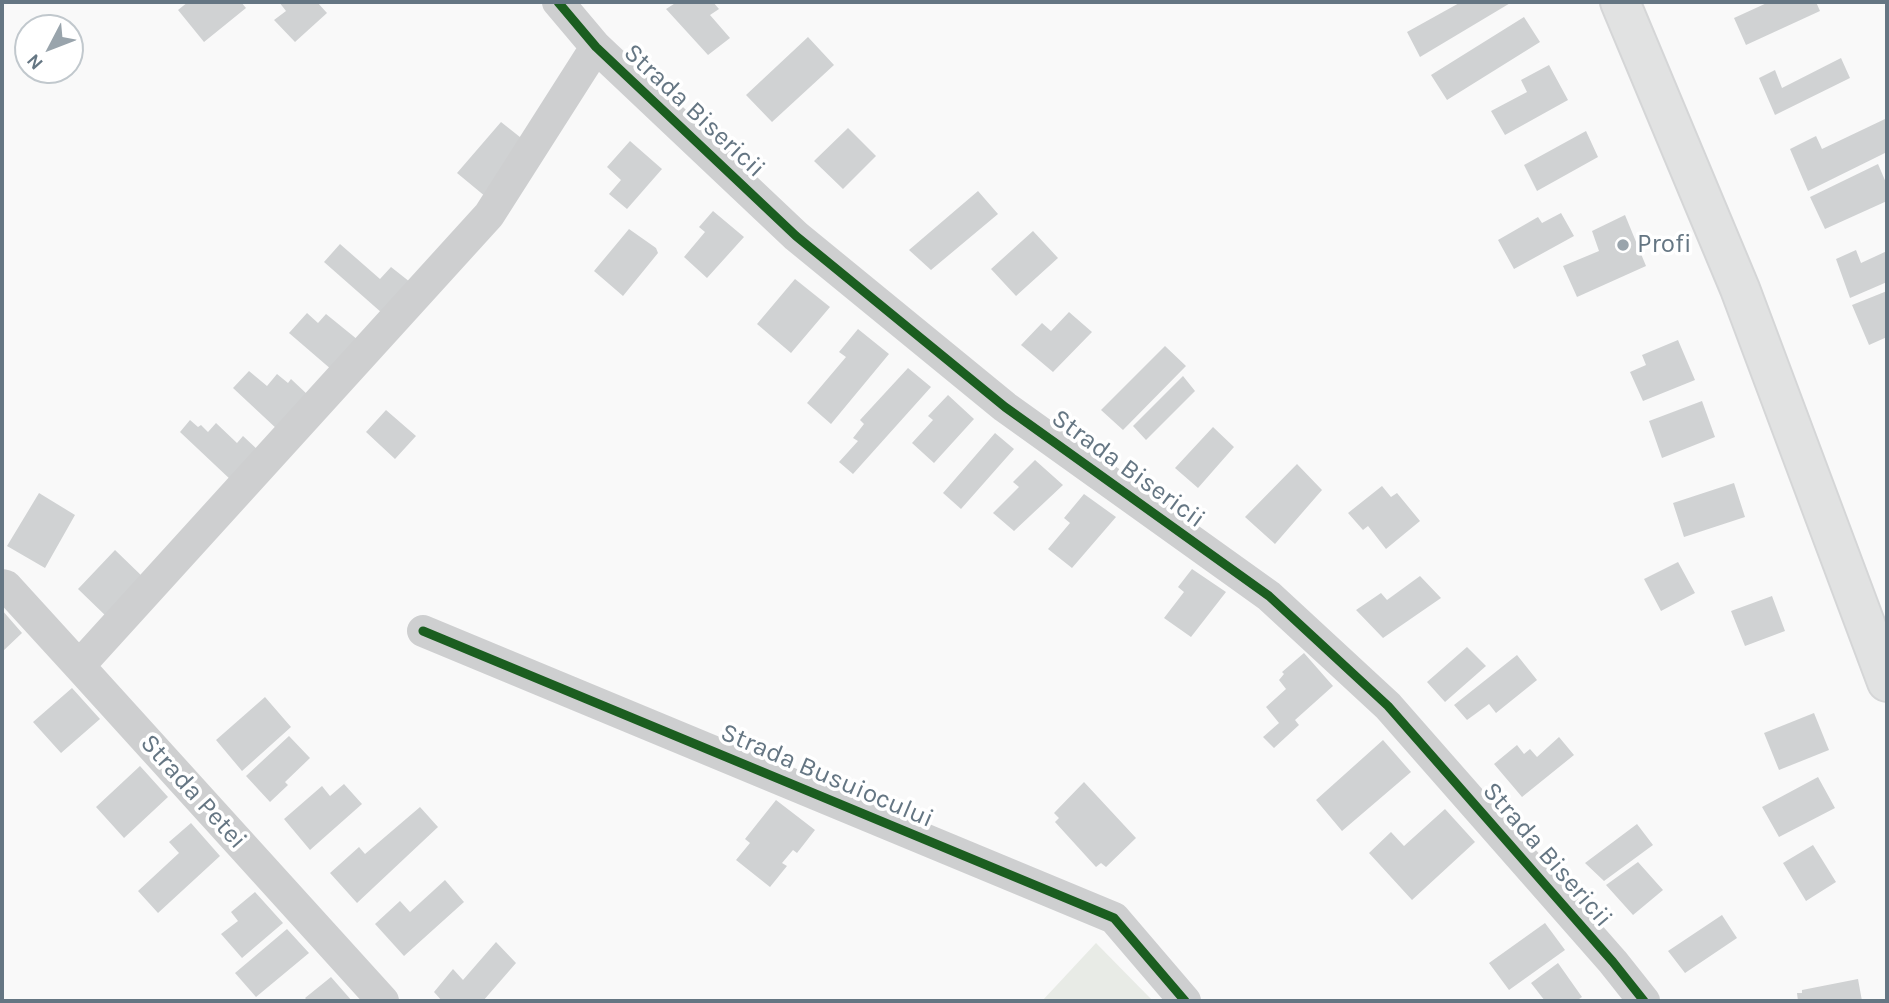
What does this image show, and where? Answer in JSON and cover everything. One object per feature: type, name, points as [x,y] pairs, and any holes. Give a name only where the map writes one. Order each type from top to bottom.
[{"type":"main road","points":[[1620,2],[1740,289],[1887,682]]},
{"type":"street","name":"Strada Bisericii","points":[[558,2],[596,47],[817,253],[1005,407],[1269,596],[1388,706],[1613,962],[1644,1001]]},
{"type":"street","points":[[79,666],[489,215],[596,47]]},
{"type":"street","name":"Strada Petei","points":[[2,584],[383,1001]]},
{"type":"street","name":"Strada Busuiocului","points":[[423,631],[1114,918],[1185,1001]]},
{"type":"shaded area","points":[[1096,943],[1153,1001],[1042,1001]]},
{"type":"building","points":[[188,2],[241,2],[246,8],[204,42],[178,10]]},
{"type":"building","points":[[279,2],[317,2],[327,13],[295,42],[274,20],[286,11]]},
{"type":"building","points":[[677,2],[713,2],[719,9],[710,15],[730,38],[708,55],[666,9]]},
{"type":"building","points":[[1461,2],[1512,2],[1420,57],[1407,32]]},
{"type":"building","points":[[1769,2],[1816,2],[1820,11],[1746,45],[1734,18]]},
{"type":"building","points":[[1524,17],[1540,42],[1447,100],[1431,75]]},
{"type":"building","points":[[808,37],[834,65],[772,122],[746,95]]},
{"type":"building","points":[[1841,58],[1850,78],[1775,115],[1759,78],[1775,70],[1782,88]]},
{"type":"building","points":[[1549,65],[1568,100],[1505,135],[1491,111],[1527,92],[1521,80]]},
{"type":"building","points":[[1885,119],[1887,152],[1808,191],[1790,149],[1816,136],[1822,149]]},
{"type":"building","points":[[501,122],[530,145],[486,197],[457,173]]},
{"type":"building","points":[[848,128],[876,156],[843,189],[814,161]]},
{"type":"building","points":[[1586,131],[1598,157],[1537,191],[1524,165]]},
{"type":"building","points":[[630,141],[662,169],[627,209],[609,194],[621,180],[607,167]]},
{"type":"building","points":[[1878,164],[1887,185],[1887,201],[1825,229],[1810,197]]},
{"type":"building","points":[[978,191],[998,214],[931,270],[909,250]]},
{"type":"building","points":[[713,211],[744,237],[707,278],[684,257],[705,232],[699,227]]},
{"type":"building","points":[[1561,213],[1574,236],[1514,269],[1498,240],[1538,217],[1542,223]]},
{"type":"building","points":[[1625,215],[1646,266],[1577,297],[1563,266],[1599,251],[1592,231]]},
{"type":"building","points":[[629,229],[656,248],[658,253],[623,296],[594,271]]},
{"type":"building","points":[[1033,231],[1058,258],[1016,296],[991,269]]},
{"type":"building","points":[[340,244],[380,279],[391,267],[410,282],[382,313],[324,262]]},
{"type":"building","points":[[1856,250],[1861,263],[1887,251],[1887,282],[1850,298],[1836,259]]},
{"type":"building","points":[[795,279],[830,307],[791,353],[757,324]]},
{"type":"building","points":[[1887,291],[1887,337],[1869,345],[1852,305]]},
{"type":"building","points":[[1069,312],[1092,332],[1053,372],[1021,345],[1042,323],[1051,331]]},
{"type":"building","points":[[307,313],[318,323],[326,314],[358,340],[332,370],[289,333]]},
{"type":"building","points":[[858,329],[889,354],[831,424],[807,403],[846,357],[839,352]]},
{"type":"building","points":[[1678,340],[1695,380],[1643,401],[1630,372],[1646,365],[1642,355]]},
{"type":"building","points":[[1165,346],[1186,366],[1123,430],[1101,410]]},
{"type":"building","points":[[908,368],[931,387],[853,474],[839,462],[858,441],[853,438],[864,424],[860,420]]},
{"type":"building","points":[[249,371],[267,386],[277,374],[288,383],[291,379],[308,395],[278,430],[233,388]]},
{"type":"building","points":[[1183,376],[1195,391],[1146,440],[1133,426]]},
{"type":"building","points":[[948,395],[974,419],[934,463],[912,443],[933,420],[928,416]]},
{"type":"building","points":[[1702,401],[1715,437],[1662,458],[1649,421]]},
{"type":"building","points":[[386,410],[416,436],[395,459],[366,432]]},
{"type":"building","points":[[190,420],[208,432],[216,423],[237,443],[243,436],[259,451],[232,481],[180,432]]},
{"type":"building","points":[[1213,427],[1234,447],[1198,488],[1175,468]]},
{"type":"building","points":[[995,433],[1014,449],[961,509],[943,493]]},
{"type":"building","points":[[1035,460],[1063,485],[1014,531],[993,513],[1019,487],[1013,482]]},
{"type":"building","points":[[1297,464],[1322,490],[1275,544],[1245,517]]},
{"type":"building","points":[[1734,483],[1745,517],[1684,537],[1673,503]]},
{"type":"building","points":[[1382,486],[1391,497],[1397,493],[1420,521],[1386,549],[1368,526],[1363,530],[1348,513]]},
{"type":"building","points":[[39,493],[75,515],[45,568],[7,546]]},
{"type":"building","points":[[1084,494],[1116,517],[1072,568],[1048,549],[1070,523],[1064,518]]},
{"type":"building","points":[[115,550],[145,579],[108,618],[78,589]]},
{"type":"building","points":[[1678,562],[1695,593],[1661,611],[1644,579]]},
{"type":"building","points":[[1192,569],[1226,592],[1191,637],[1164,618],[1184,592],[1178,587]]},
{"type":"building","points":[[1420,576],[1441,598],[1383,638],[1356,610],[1381,593],[1387,600]]},
{"type":"building","points":[[1772,596],[1785,631],[1745,646],[1731,611]]},
{"type":"building","points":[[2,610],[22,633],[2,652]]},
{"type":"building","points":[[1467,647],[1486,666],[1445,702],[1427,682]]},
{"type":"building","points":[[1304,653],[1333,686],[1295,720],[1299,725],[1274,748],[1263,737],[1279,723],[1266,707],[1286,689],[1279,680],[1284,674],[1282,672]]},
{"type":"building","points":[[1517,655],[1537,680],[1496,713],[1489,704],[1467,720],[1454,705]]},
{"type":"building","points":[[72,688],[100,719],[61,753],[33,722]]},
{"type":"building","points":[[265,697],[291,727],[242,771],[216,740]]},
{"type":"building","points":[[1814,713],[1829,750],[1779,770],[1764,733]]},
{"type":"building","points":[[289,736],[310,758],[285,782],[288,785],[270,802],[246,776]]},
{"type":"building","points":[[1559,737],[1574,755],[1522,797],[1494,764],[1517,745],[1524,754],[1530,749],[1537,757]]},
{"type":"building","points":[[1383,740],[1411,772],[1342,831],[1316,800]]},
{"type":"building","points":[[140,766],[168,797],[124,838],[96,807]]},
{"type":"building","points":[[1818,777],[1835,808],[1779,837],[1762,807]]},
{"type":"building","points":[[1084,782],[1136,838],[1106,867],[1101,863],[1096,867],[1055,822],[1059,818],[1054,813]]},
{"type":"building","points":[[344,784],[362,804],[310,850],[284,819],[322,786],[330,796]]},
{"type":"building","points":[[776,800],[815,830],[797,853],[793,850],[782,863],[787,866],[770,887],[736,860],[750,843],[745,839]]},
{"type":"building","points":[[420,807],[438,827],[357,903],[330,873],[359,847],[365,854]]},
{"type":"building","points":[[1445,809],[1475,842],[1412,900],[1369,853],[1391,832],[1404,846]]},
{"type":"building","points":[[191,823],[220,856],[158,913],[138,891],[179,853],[169,842]]},
{"type":"building","points":[[1637,824],[1653,845],[1604,881],[1585,863]]},
{"type":"building","points":[[1813,845],[1836,882],[1806,901],[1783,863]]},
{"type":"building","points":[[1638,862],[1663,890],[1633,915],[1606,885]]},
{"type":"building","points":[[445,880],[464,902],[404,956],[375,924],[400,901],[410,912]]},
{"type":"building","points":[[255,892],[283,923],[242,958],[221,934],[238,921],[231,912]]},
{"type":"building","points":[[1722,915],[1737,938],[1685,973],[1668,951]]},
{"type":"building","points":[[1545,923],[1565,950],[1509,990],[1489,963]]},
{"type":"building","points":[[287,929],[309,953],[256,997],[235,973]]},
{"type":"building","points":[[496,942],[516,963],[483,1001],[442,1001],[434,992],[453,969],[463,980]]},
{"type":"building","points":[[1558,963],[1582,997],[1576,1001],[1545,1001],[1531,983]]},
{"type":"building","points":[[331,977],[352,1001],[308,1001],[305,998]]},
{"type":"building","points":[[1858,979],[1862,1001],[1798,1001],[1797,993],[1802,993],[1802,990]]},
{"type":"cycle path","points":[[558,2],[596,47],[796,236],[1005,407],[1269,596],[1388,706],[1613,962],[1644,1001]]},
{"type":"cycle path","points":[[423,631],[1114,918],[1185,1001]]},
{"type":"place","name":"Profi","points":[[1623,245]]}]
